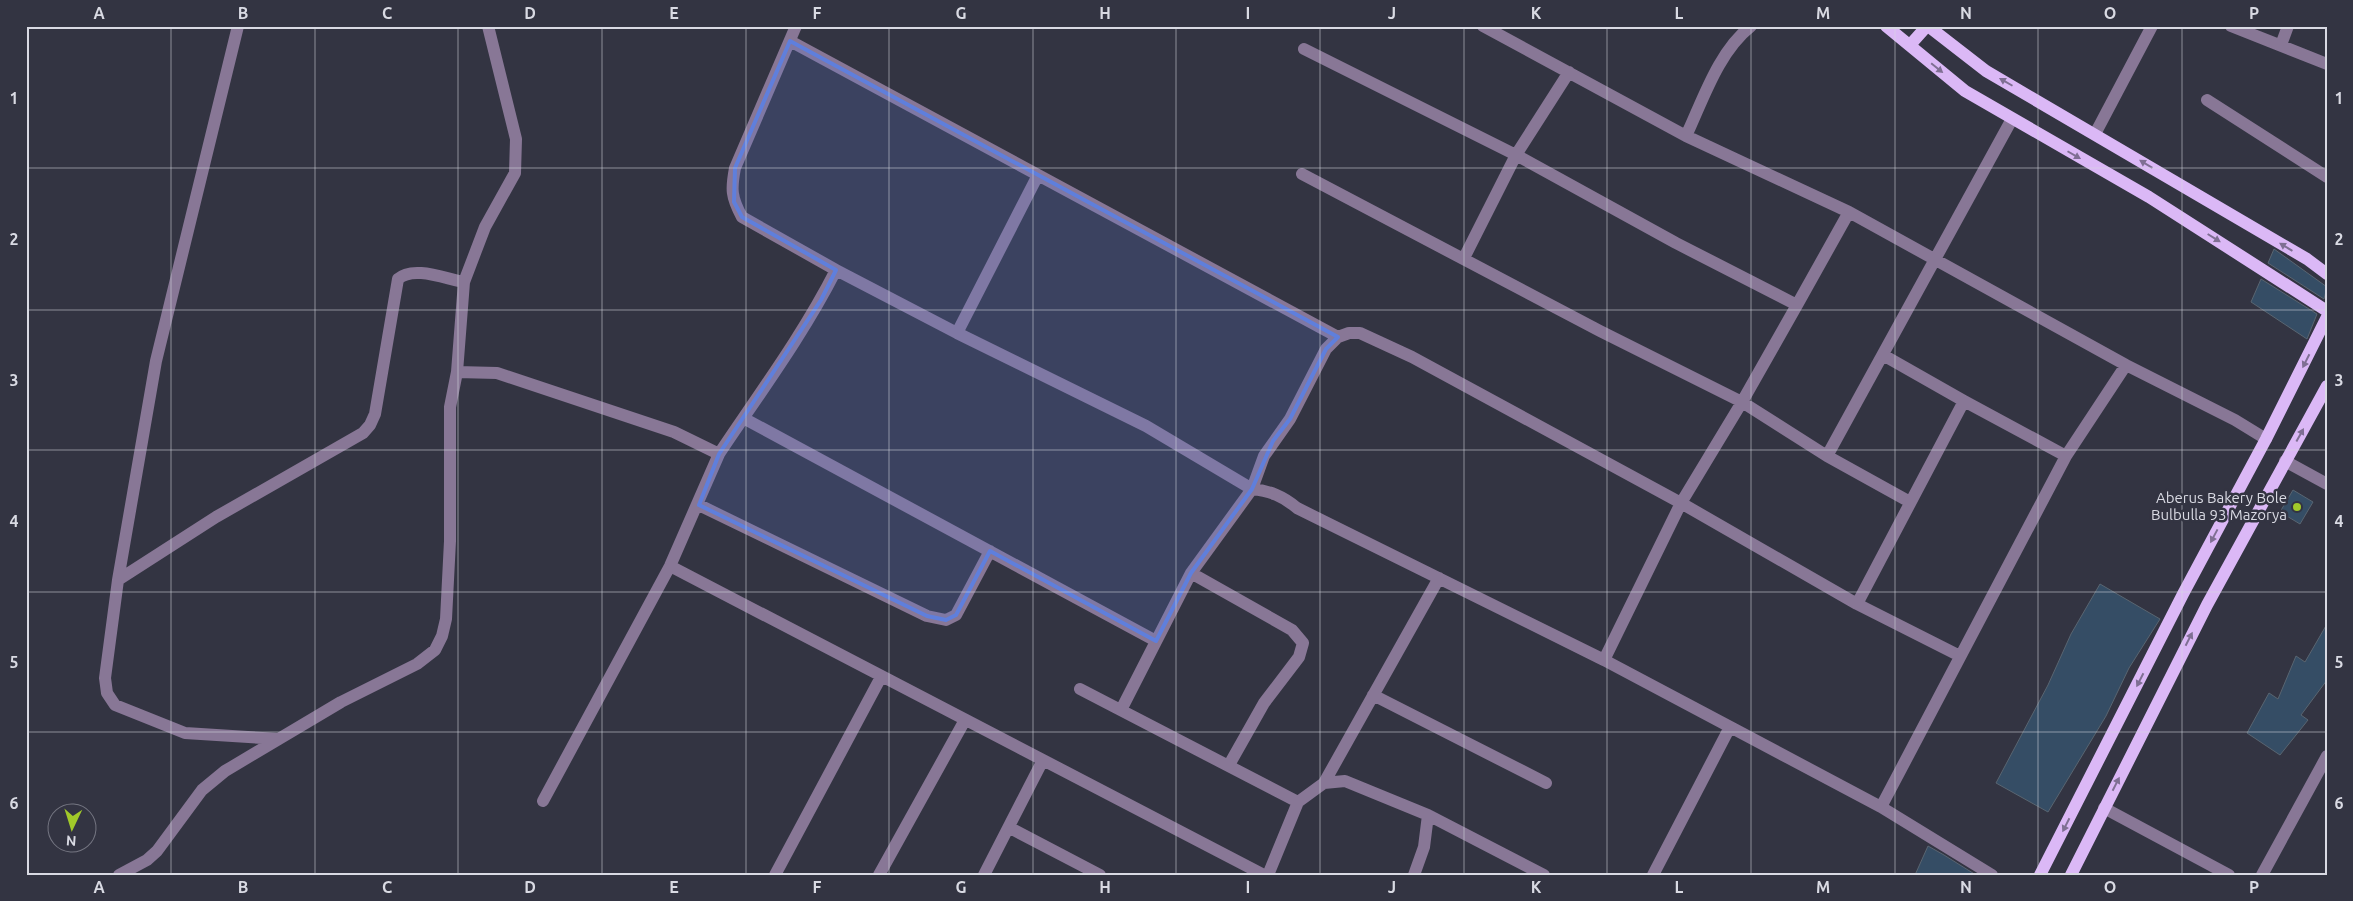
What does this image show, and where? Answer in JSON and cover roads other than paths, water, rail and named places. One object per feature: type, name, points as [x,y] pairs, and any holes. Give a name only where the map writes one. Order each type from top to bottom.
[{"type":"main road","points":[[1886,26],[1965,91],[2149,197],[2327,310]]},
{"type":"main road","points":[[1910,45],[1928,26],[1986,71],[2307,259],[2327,274]]},
{"type":"main road","points":[[2040,875],[2266,439],[2327,317]]},
{"type":"main road","points":[[2071,875],[2207,605],[2327,386]]},
{"type":"street","points":[[238,26],[156,361],[118,580],[106,678],[107,693],[115,705],[185,733],[279,739]]},
{"type":"street","points":[[120,875],[147,860],[157,851],[202,790],[224,771],[341,702],[417,664],[435,650],[442,636],[446,619],[450,541],[450,407],[456,372],[464,282],[486,227],[515,173],[516,139],[488,26]]},
{"type":"street","points":[[796,26],[736,168],[732,188],[734,202],[742,216],[836,270],[957,333],[1146,426],[1252,489],[1267,490],[1284,498],[1297,508],[1604,660],[1880,807],[1992,875]]},
{"type":"street","points":[[1483,26],[1686,136],[1849,212],[2126,365],[2235,420],[2266,439]]},
{"type":"street","points":[[1686,136],[1721,63],[1732,46],[1751,26]]},
{"type":"street","points":[[2095,134],[2152,26]]},
{"type":"street","points":[[2232,26],[2327,64]]},
{"type":"street","points":[[2281,45],[2288,26]]},
{"type":"street","points":[[790,41],[1338,337]]},
{"type":"street","points":[[1304,49],[1516,155],[1676,243],[1797,305]]},
{"type":"street","points":[[1464,258],[1516,155],[1569,72]]},
{"type":"street","points":[[2207,100],[2327,176]]},
{"type":"street","points":[[1827,456],[2012,119]]},
{"type":"street","points":[[1302,174],[1600,331],[1742,402],[1827,456],[1910,502]]},
{"type":"street","points":[[957,333],[1038,175]]},
{"type":"street","points":[[1604,660],[1681,503],[1742,402],[1849,212]]},
{"type":"street","points":[[544,801],[670,566],[719,454],[745,419],[821,300],[836,270]]},
{"type":"street","points":[[118,580],[216,517],[363,433],[370,425],[375,414],[398,279],[403,274],[414,272],[464,282]]},
{"type":"street","points":[[1121,710],[1191,572],[1252,489],[1269,448],[1290,419],[1326,349],[1338,337],[1349,333],[1360,333],[1412,357],[1681,503],[1857,604],[1960,656]]},
{"type":"street","points":[[1883,355],[2066,456]]},
{"type":"street","points":[[1880,807],[2066,456],[2126,365]]},
{"type":"street","points":[[456,372],[497,373],[674,432],[719,454]]},
{"type":"street","points":[[1857,604],[1964,401]]},
{"type":"street","points":[[745,419],[1156,641]]},
{"type":"street","points":[[2285,461],[2327,484]]},
{"type":"street","points":[[698,505],[927,616],[946,620],[956,615],[990,551]]},
{"type":"street","points":[[670,566],[1264,875]]},
{"type":"street","points":[[1191,572],[1292,630],[1302,643],[1299,657],[1264,703],[1229,765]]},
{"type":"street","points":[[1268,875],[1298,802],[1324,783],[1439,578]]},
{"type":"street","points":[[775,875],[881,677]]},
{"type":"street","points":[[1080,689],[1298,802]]},
{"type":"street","points":[[1373,695],[1546,783]]},
{"type":"street","points":[[879,875],[965,720]]},
{"type":"street","points":[[1653,875],[1730,727]]},
{"type":"street","points":[[2262,875],[2327,756]]},
{"type":"street","points":[[984,875],[1010,828],[1043,760]]},
{"type":"street","points":[[1324,783],[1345,780],[1428,815],[1544,875]]},
{"type":"street","points":[[2104,808],[2229,875]]},
{"type":"street","points":[[1414,875],[1424,847],[1428,815]]},
{"type":"street","points":[[1010,828],[1100,875]]},
{"type":"place","name":"Aberus Bakery Bole Bulbulla 93 Mazorya","points":[[2297,507]]}]
